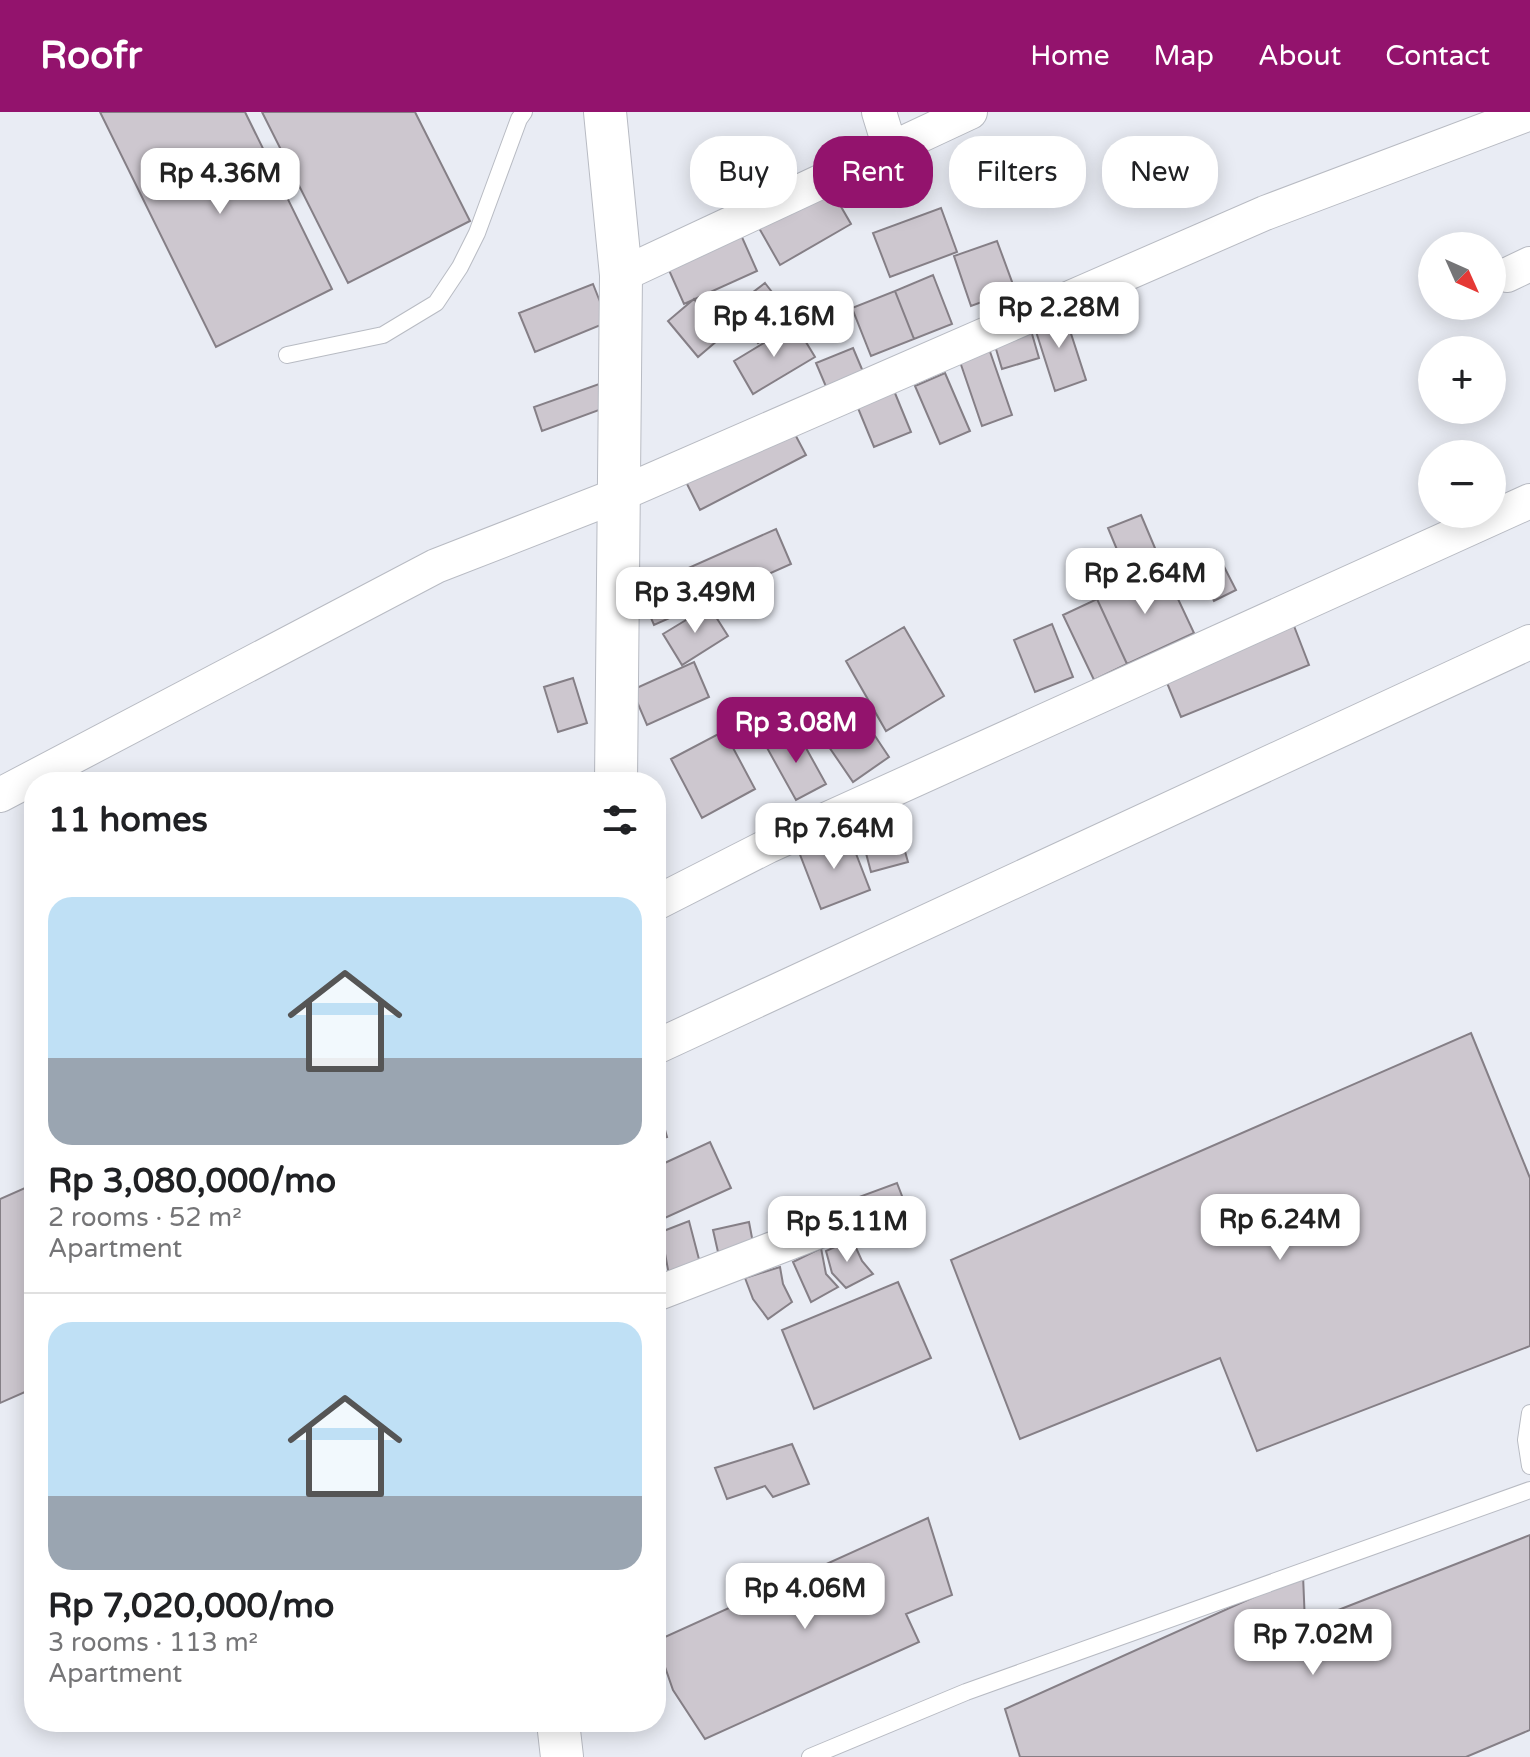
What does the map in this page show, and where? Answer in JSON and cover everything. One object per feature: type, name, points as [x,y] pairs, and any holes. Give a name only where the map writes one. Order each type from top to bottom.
[{"type":"street","points":[[605,112],[621,275],[616,772]]},
{"type":"street","points":[[879,112],[886,136]]},
{"type":"street","points":[[917,136],[970,112]]},
{"type":"street","points":[[44,772],[436,566],[618,495],[1265,213],[1530,113]]},
{"type":"street","points":[[621,275],[813,184]]},
{"type":"street","points":[[666,898],[768,846],[1530,501]]},
{"type":"street","points":[[666,1042],[1530,642]]},
{"type":"street","points":[[0,795],[24,782]]},
{"type":"street","points":[[666,1290],[848,1220]]},
{"type":"street","points":[[559,1732],[562,1757]]},
{"type":"lane","points":[[287,355],[383,335],[436,303],[460,267],[477,233],[524,112]]},
{"type":"lane","points":[[1530,1413],[1526,1440],[1530,1466]]},
{"type":"lane","points":[[810,1757],[966,1692],[1530,1490]]},
{"type":"building","points":[[100,112],[245,112],[332,289],[216,347]]},
{"type":"building","points":[[262,112],[415,112],[470,221],[348,283]]},
{"type":"building","points":[[813,196],[813,208],[842,208],[851,224],[780,265],[759,228],[797,208]]},
{"type":"building","points":[[941,208],[957,252],[890,277],[873,233]]},
{"type":"building","points":[[737,226],[757,271],[684,304],[664,259]]},
{"type":"building","points":[[997,241],[1015,290],[971,306],[954,256]]},
{"type":"building","points":[[933,275],[952,324],[914,339],[895,291]]},
{"type":"building","points":[[765,283],[792,318],[758,343],[731,309]]},
{"type":"building","points":[[593,284],[608,322],[535,352],[519,313]]},
{"type":"building","points":[[895,291],[914,339],[871,356],[852,308]]},
{"type":"building","points":[[694,299],[724,335],[698,357],[668,321]]},
{"type":"building","points":[[1063,309],[1086,380],[1055,391],[1032,319]]},
{"type":"building","points":[[795,324],[815,357],[753,394],[734,361]]},
{"type":"building","points":[[1030,327],[1039,358],[1002,369],[993,339]]},
{"type":"building","points":[[987,343],[1012,415],[982,426],[957,353]]},
{"type":"building","points":[[853,348],[864,374],[827,389],[816,363]]},
{"type":"building","points":[[945,373],[970,431],[940,444],[915,386]]},
{"type":"building","points":[[890,381],[911,432],[874,447],[853,396]]},
{"type":"building","points":[[602,383],[610,406],[542,431],[534,407]]},
{"type":"building","points":[[789,423],[806,455],[700,510],[684,478]]},
{"type":"building","points":[[1141,515],[1163,567],[1130,581],[1108,528]]},
{"type":"building","points":[[776,529],[791,564],[654,625],[639,590]]},
{"type":"building","points":[[1216,551],[1236,590],[1214,601],[1194,562]]},
{"type":"building","points":[[1163,567],[1194,633],[1127,664],[1097,599]]},
{"type":"building","points":[[1097,599],[1127,664],[1094,680],[1063,615]]},
{"type":"building","points":[[709,606],[728,636],[682,665],[663,634]]},
{"type":"building","points":[[1052,624],[1073,677],[1035,692],[1014,640]]},
{"type":"building","points":[[1294,626],[1309,665],[1181,717],[1165,678]]},
{"type":"building","points":[[904,627],[944,696],[886,731],[846,661]]},
{"type":"building","points":[[694,662],[709,697],[647,725],[632,690]]},
{"type":"building","points":[[573,678],[587,723],[558,732],[544,687]]},
{"type":"building","points":[[853,703],[889,757],[853,782],[816,728]]},
{"type":"building","points":[[796,730],[826,784],[796,800],[766,746]]},
{"type":"building","points":[[724,731],[755,789],[702,818],[671,759]]},
{"type":"building","points":[[895,816],[908,862],[871,872],[859,827]]},
{"type":"building","points":[[848,833],[870,890],[821,909],[799,852]]},
{"type":"building","points":[[1471,1033],[1530,1178],[1530,1346],[1257,1451],[1220,1358],[1020,1439],[951,1260]]},
{"type":"building","points":[[710,1142],[731,1188],[666,1217],[666,1162]]},
{"type":"building","points":[[897,1183],[912,1222],[873,1236],[859,1197]]},
{"type":"building","points":[[24,1188],[24,1392],[0,1403],[0,1199]]},
{"type":"building","points":[[689,1221],[701,1267],[669,1275],[666,1230]]},
{"type":"building","points":[[749,1222],[753,1243],[718,1252],[713,1230]]},
{"type":"building","points":[[852,1239],[862,1261],[873,1274],[846,1288],[832,1273],[826,1251]]},
{"type":"building","points":[[821,1248],[826,1274],[838,1287],[811,1302],[793,1262]]},
{"type":"building","points":[[780,1267],[783,1284],[792,1302],[768,1319],[753,1299],[745,1278]]},
{"type":"building","points":[[898,1282],[931,1358],[814,1409],[782,1330]]},
{"type":"building","points":[[792,1444],[809,1484],[773,1497],[765,1486],[727,1499],[715,1468]]},
{"type":"building","points":[[928,1518],[952,1595],[906,1614],[919,1642],[705,1739],[673,1690],[666,1670],[666,1636]]},
{"type":"building","points":[[1530,1535],[1530,1730],[1466,1757],[1020,1757],[1005,1709],[1303,1575],[1305,1623]]}]
